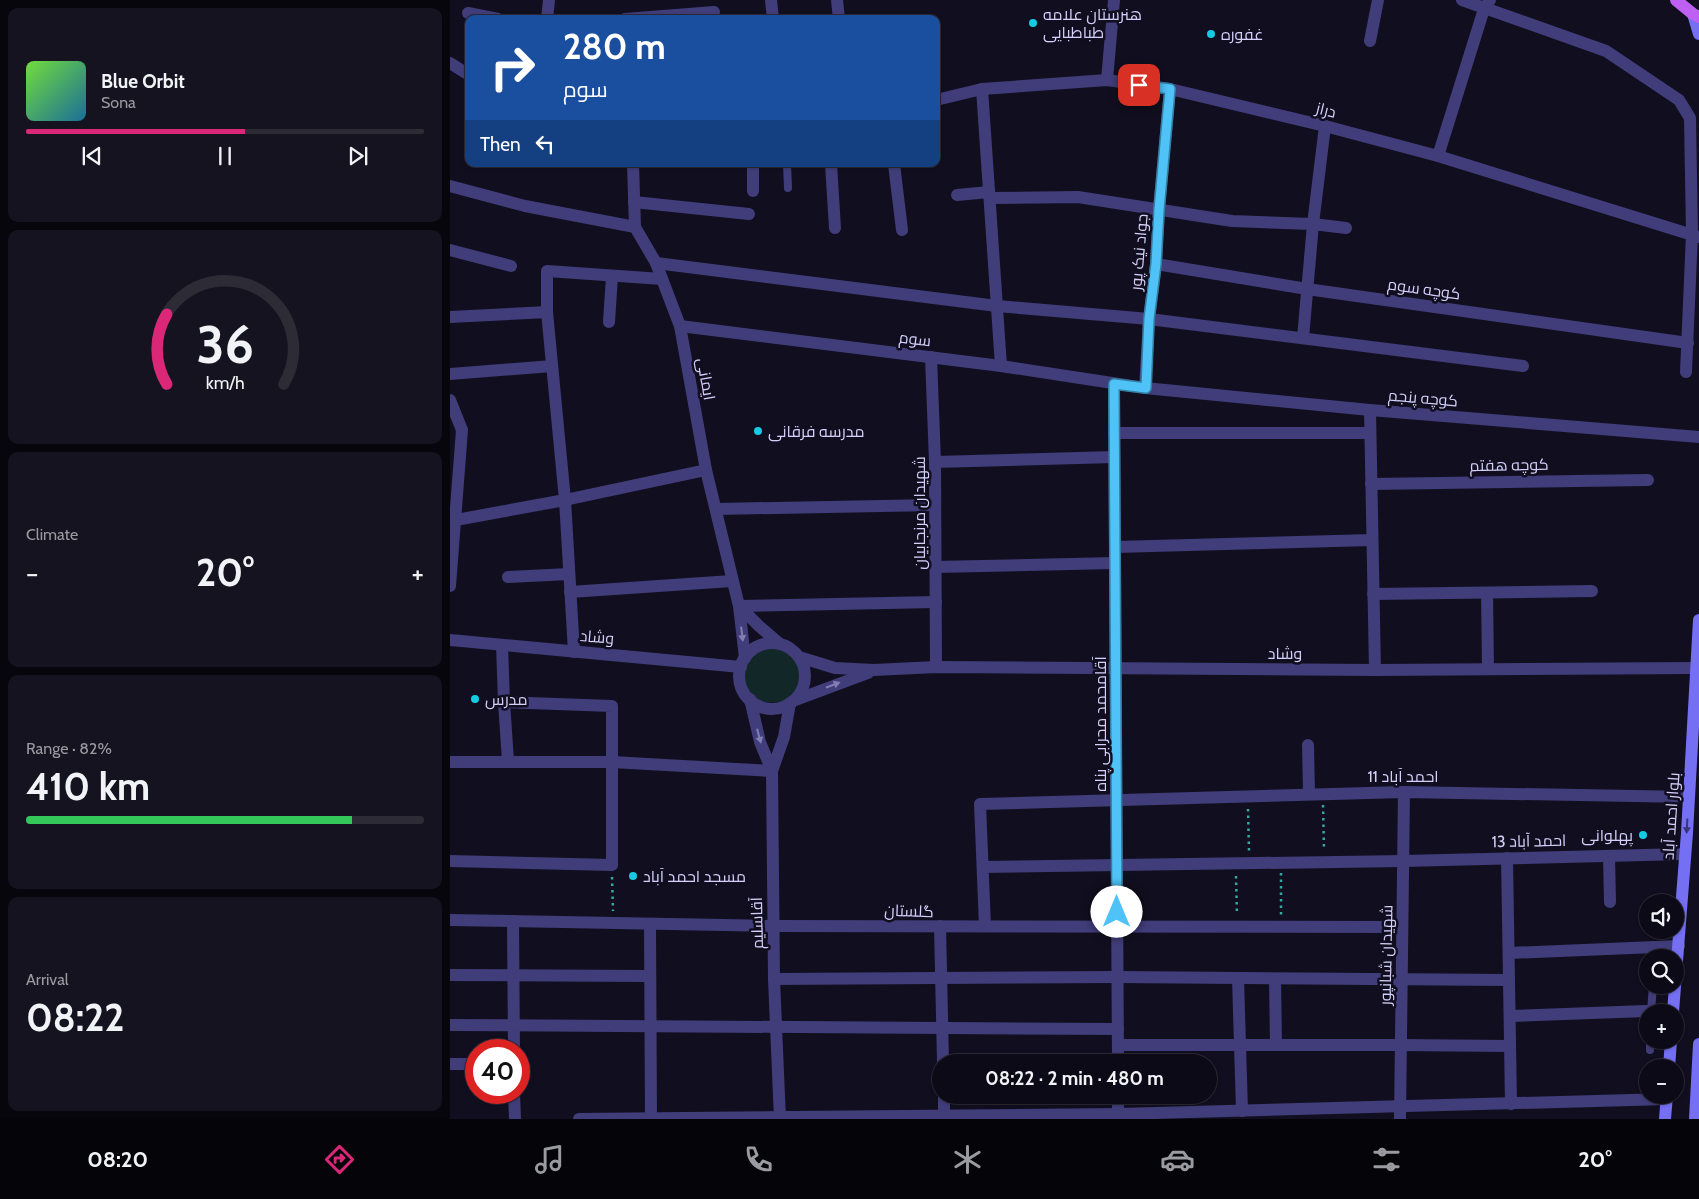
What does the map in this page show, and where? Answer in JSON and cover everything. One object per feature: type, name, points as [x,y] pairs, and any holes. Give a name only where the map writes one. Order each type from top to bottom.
[{"type":"main road","points":[[1674,1],[1696,16],[1699,34]]},
{"type":"main road","name":"بلوار احمد آباد","points":[[1674,1004],[1686,854],[1699,620]]},
{"type":"main road","points":[[1686,854],[1699,854]]},
{"type":"main road","points":[[1695,1119],[1699,1044]]},
{"type":"main road","points":[[1665,1119],[1666,1104]]},
{"type":"street","points":[[547,15],[549,0]]},
{"type":"street","points":[[771,0],[773,15]]},
{"type":"street","points":[[837,0],[839,15]]},
{"type":"street","points":[[1107,80],[1114,0]]},
{"type":"street","points":[[1370,41],[1378,0]]},
{"type":"street","points":[[1462,0],[1487,5],[1606,51],[1679,100],[1690,118],[1695,236],[1686,372]]},
{"type":"street","points":[[1438,156],[1487,5]]},
{"type":"street","points":[[665,15],[714,10]]},
{"type":"street","points":[[468,13],[478,15]]},
{"type":"street","points":[[450,64],[465,73]]},
{"type":"street","name":"دراز","points":[[940,99],[982,89],[1107,80],[1170,89],[1325,126],[1438,156],[1695,236]]},
{"type":"street","points":[[982,89],[1001,366]]},
{"type":"street","name":"جواد نیک پور","points":[[1146,388],[1149,319],[1156,264],[1170,89]]},
{"type":"street","points":[[1303,338],[1313,224],[1325,126]]},
{"type":"street","name":"ایمانی","points":[[634,167],[635,226],[656,263],[680,326],[706,470],[739,606],[743,662]]},
{"type":"street","points":[[753,167],[753,191]]},
{"type":"street","points":[[831,167],[835,228]]},
{"type":"street","points":[[894,167],[902,230]]},
{"type":"street","points":[[450,186],[525,206],[635,226]]},
{"type":"street","points":[[957,195],[1078,196],[1232,221],[1313,224],[1346,228]]},
{"type":"street","points":[[634,202],[749,214]]},
{"type":"street","points":[[450,250],[511,266]]},
{"type":"street","points":[[656,263],[997,306],[1149,319],[1522,366]]},
{"type":"street","name":"کوچه سوم","points":[[1156,264],[1307,288],[1688,343]]},
{"type":"street","points":[[574,652],[565,500],[547,312],[547,272],[662,279]]},
{"type":"street","points":[[609,322],[612,276]]},
{"type":"street","points":[[450,317],[547,312]]},
{"type":"street","name":"سوم","points":[[680,326],[1001,366],[1146,388]]},
{"type":"street","name":"شهیدان مرنجابیان","points":[[931,358],[935,462],[936,667]]},
{"type":"street","points":[[450,374],[552,366]]},
{"type":"street","name":"آقامحمد محرابی پناه","points":[[1114,384],[1118,1054]]},
{"type":"street","name":"کوچه پنجم","points":[[1146,388],[1370,410],[1699,437]]},
{"type":"street","points":[[450,400],[453,420],[462,430],[452,521],[450,586]]},
{"type":"street","points":[[1370,410],[1375,670]]},
{"type":"street","points":[[1114,434],[1370,433]]},
{"type":"street","points":[[935,462],[1114,457]]},
{"type":"street","points":[[452,521],[565,500],[706,470]]},
{"type":"street","name":"کوچه هفتم","points":[[1371,484],[1648,480]]},
{"type":"street","points":[[716,509],[935,505]]},
{"type":"street","points":[[1115,547],[1372,540]]},
{"type":"street","points":[[935,567],[1115,563]]},
{"type":"street","points":[[508,577],[569,574]]},
{"type":"street","points":[[570,592],[732,581]]},
{"type":"street","points":[[1374,594],[1592,591]]},
{"type":"street","points":[[1487,593],[1488,669]]},
{"type":"street","points":[[739,606],[936,602]]},
{"type":"street","name":"ایمانی","points":[[739,606],[780,644]]},
{"type":"street","name":"وشاد","points":[[450,640],[574,652],[743,662]]},
{"type":"street","points":[[770,643],[780,644],[799,656],[836,668],[874,670],[773,709],[763,707],[750,699],[741,686],[739,676],[743,662],[752,650],[770,643]]},
{"type":"street","points":[[502,645],[508,761]]},
{"type":"street","points":[[450,762],[612,762],[772,771],[784,737],[791,702],[800,694],[804,684],[805,674],[799,656]]},
{"type":"street","name":"وشاد","points":[[874,670],[936,667],[1375,670],[1696,668]]},
{"type":"street","name":"آقاسلیم","points":[[750,699],[760,742],[772,771],[774,979],[780,1118]]},
{"type":"street","points":[[450,862],[612,865],[612,706],[504,702]]},
{"type":"street","points":[[1308,745],[1309,794]]},
{"type":"street","name":"احمد آباد 11","points":[[983,867],[980,804],[1404,792],[1689,797]]},
{"type":"street","name":"شهیدان شبانپور","points":[[1400,1113],[1404,792]]},
{"type":"street","name":"احمد آباد 13","points":[[983,867],[1403,861],[1686,854]]},
{"type":"street","points":[[1609,856],[1610,902]]},
{"type":"street","points":[[1507,858],[1511,1104]]},
{"type":"street","points":[[983,867],[985,926]]},
{"type":"street","name":"گلستان","points":[[450,920],[773,926],[940,926],[943,1054]]},
{"type":"street","points":[[512,921],[514,1039]]},
{"type":"street","points":[[650,924],[651,1118]]},
{"type":"street","points":[[940,926],[1402,927]]},
{"type":"street","points":[[1666,949],[1678,946]]},
{"type":"street","points":[[1509,953],[1639,952]]},
{"type":"street","points":[[450,975],[650,976]]},
{"type":"street","points":[[774,979],[1117,977],[1509,980]]},
{"type":"street","points":[[1238,978],[1242,1111]]},
{"type":"street","points":[[1275,979],[1276,1045]]},
{"type":"street","points":[[1510,1016],[1639,1012]]},
{"type":"street","points":[[450,1025],[1118,1029]]},
{"type":"street","points":[[1118,1045],[1510,1046]]},
{"type":"street","points":[[450,1064],[465,1064]]},
{"type":"street","points":[[579,1119],[1118,1117],[1242,1111],[1400,1113],[1511,1104],[1639,1098]]},
{"type":"street","points":[[514,1104],[515,1119]]},
{"type":"street","points":[[944,1104],[944,1117]]},
{"type":"street","points":[[1118,1104],[1118,1117]]},
{"type":"lane","points":[[787,167],[788,188]]},
{"type":"path","points":[[1323,794],[1324,862]]},
{"type":"path","points":[[1247,796],[1250,862]]},
{"type":"path","points":[[1281,862],[1282,927]]},
{"type":"path","points":[[1236,863],[1237,927]]},
{"type":"path","points":[[612,865],[614,923]]},
{"type":"green space","points":[[769,646],[787,652],[799,666],[800,673],[797,689],[790,703],[760,701],[749,693],[744,685],[744,669],[748,661],[760,649]]},
{"type":"place","name":"هنرستان علامه طباطبایی","points":[[1033,23]]},
{"type":"place","name":"غفوره","points":[[1211,34]]},
{"type":"place","name":"مدرسه فرقانی","points":[[758,431]]},
{"type":"place","name":"مدرس","points":[[475,699]]},
{"type":"place","name":"پهلوانی","points":[[1643,835]]},
{"type":"place","name":"مسجد احمد آباد","points":[[633,876]]},
{"type":"route","points":[[1117,912],[1114,384],[1146,388],[1149,319],[1156,264],[1170,89],[1139,85]]}]
